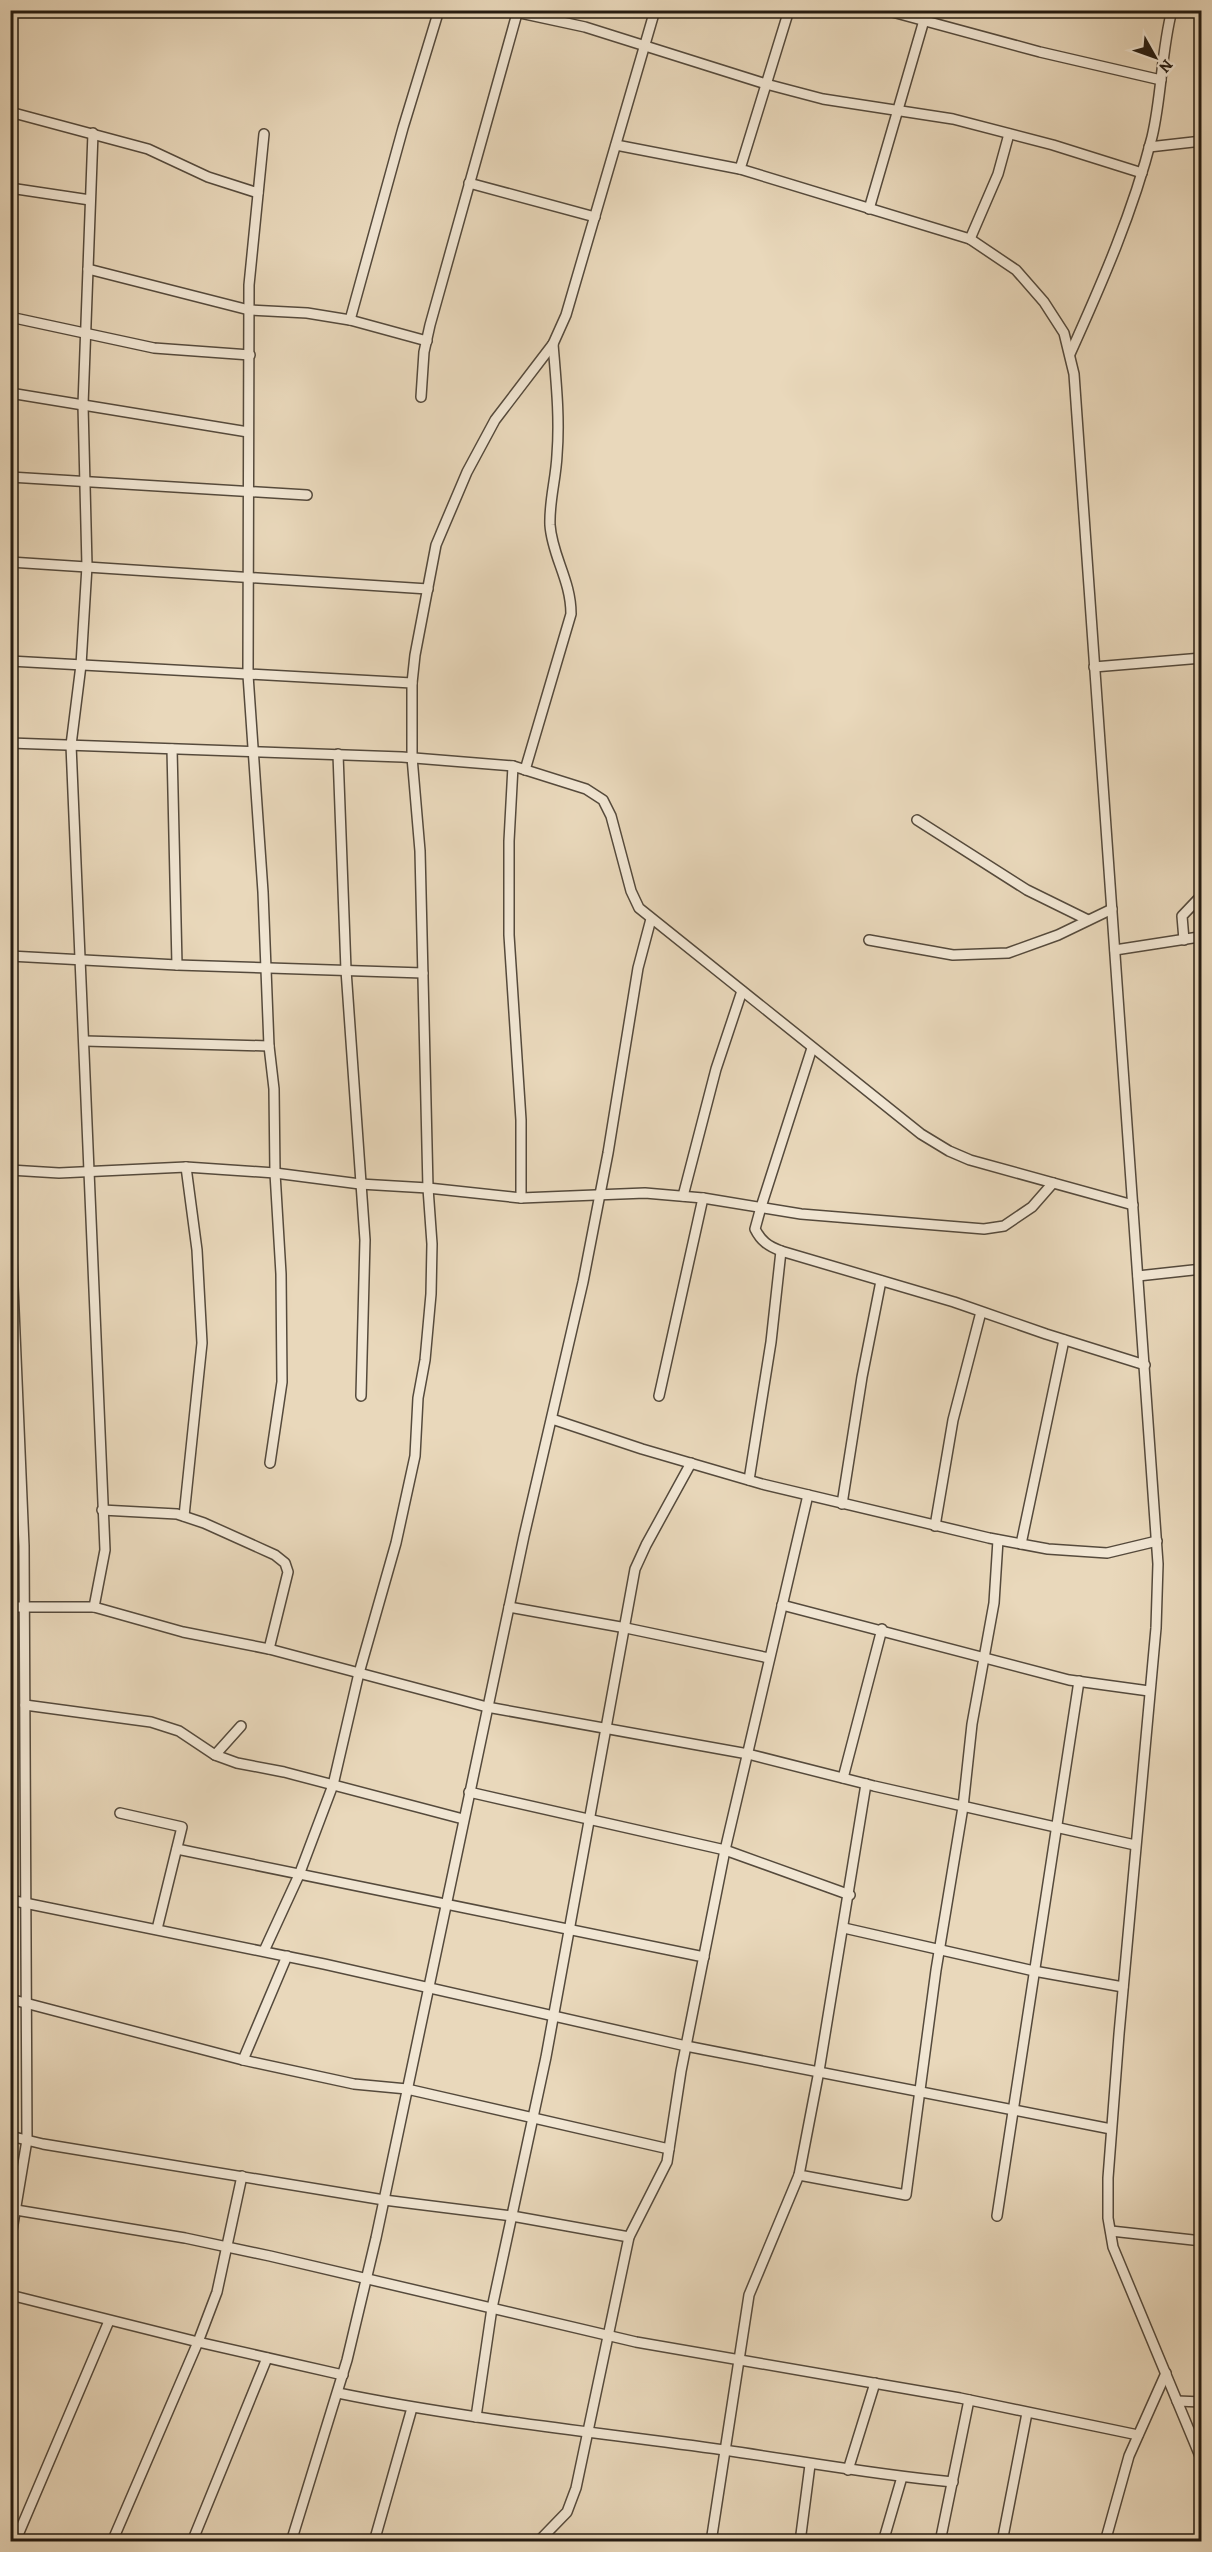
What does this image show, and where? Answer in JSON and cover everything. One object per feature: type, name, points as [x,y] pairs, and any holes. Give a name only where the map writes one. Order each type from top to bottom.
[{"type":"street","points":[[350,320],[403,128],[439,10]]},
{"type":"street","points":[[506,10],[585,27],[766,84],[823,99],[953,119],[1142,173]]},
{"type":"street","points":[[264,1951],[299,1875],[333,1785],[359,1673],[396,1543],[415,1456],[418,1398],[425,1360],[431,1293],[432,1244],[428,1188],[420,851],[412,758],[412,683],[436,545],[467,472],[495,420],[553,344],[567,315],[654,10]]},
{"type":"street","points":[[740,169],[789,10]]},
{"type":"street","points":[[885,10],[924,22],[1161,80]]},
{"type":"street","points":[[869,209],[927,10]]},
{"type":"street","points":[[1070,354],[1124,231],[1142,173],[1149,147],[1172,10]]},
{"type":"street","points":[[421,397],[426,341],[517,12]]},
{"type":"street","points":[[10,112],[148,149],[208,177],[258,193]]},
{"type":"street","points":[[93,133],[83,405],[87,566],[81,665],[71,745],[82,959],[88,1171],[105,1550],[94,1607]]},
{"type":"street","points":[[264,134],[249,285],[248,675],[264,892],[269,1046],[274,1089],[275,1173],[281,1274],[282,1382],[270,1463]]},
{"type":"street","points":[[970,239],[998,174],[1009,134]]},
{"type":"street","points":[[1149,147],[1202,141]]},
{"type":"street","points":[[616,145],[740,169],[970,239],[1016,270],[1044,302],[1064,333],[1070,354],[1074,374],[1157,1541],[1156,1628],[1108,2178],[1111,2231],[1113,2247],[1202,2461]]},
{"type":"street","points":[[469,183],[595,217]]},
{"type":"street","points":[[10,188],[90,200]]},
{"type":"street","points":[[88,269],[249,310],[307,313],[350,320],[426,341]]},
{"type":"street","points":[[10,317],[154,348],[250,355]]},
{"type":"street","points":[[525,770],[571,614],[571,598],[550,527],[557,456],[553,344]]},
{"type":"street","points":[[10,393],[248,432]]},
{"type":"street","points":[[10,477],[307,495]]},
{"type":"street","points":[[10,562],[428,589]]},
{"type":"street","points":[[1094,667],[1202,658]]},
{"type":"street","points":[[10,661],[412,683]]},
{"type":"street","points":[[10,743],[338,754],[513,766],[586,789],[603,800],[611,816],[631,891],[639,908],[921,1134],[949,1151],[1133,1205]]},
{"type":"street","points":[[172,749],[177,965]]},
{"type":"street","points":[[338,754],[345,970],[365,1240],[361,1396]]},
{"type":"street","points":[[513,766],[509,841],[509,934],[521,1109],[521,1198]]},
{"type":"street","points":[[917,820],[1027,890],[1088,920]]},
{"type":"street","points":[[1184,940],[1182,916],[1202,895]]},
{"type":"street","points":[[869,940],[953,956],[1008,953],[1112,909]]},
{"type":"street","points":[[291,2541],[343,2375],[384,2200],[508,1607],[552,1419],[600,1195],[638,968],[651,919]]},
{"type":"street","points":[[1115,950],[1199,938],[1202,953]]},
{"type":"street","points":[[10,956],[177,965],[423,973]]},
{"type":"street","points":[[683,1197],[716,1069],[741,991]]},
{"type":"street","points":[[85,1041],[269,1046]]},
{"type":"street","points":[[813,1048],[760,1208],[755,1229],[759,1238],[769,1246],[781,1251],[1145,1365]]},
{"type":"street","points":[[10,1170],[59,1173],[186,1167],[275,1173],[360,1184],[428,1188],[521,1198],[645,1193],[703,1198],[801,1214],[984,1229],[1004,1226],[1032,1207],[1053,1183]]},
{"type":"street","points":[[184,1516],[202,1343],[198,1259],[186,1167]]},
{"type":"street","points":[[659,1396],[703,1198]]},
{"type":"street","points":[[10,1215],[24,1607],[27,1902],[27,2140],[10,2242]]},
{"type":"street","points":[[749,1480],[771,1342],[781,1251]]},
{"type":"street","points":[[1138,1276],[1202,1269]]},
{"type":"street","points":[[842,1504],[862,1377],[881,1281]]},
{"type":"street","points":[[935,1526],[953,1420],[981,1312]]},
{"type":"street","points":[[1022,1544],[1064,1340]]},
{"type":"street","points":[[552,1419],[749,1480],[999,1540],[1048,1548],[1107,1553],[1157,1541]]},
{"type":"street","points":[[476,2417],[492,2308],[554,2015],[636,1569],[646,1545],[691,1463]]},
{"type":"street","points":[[538,2541],[567,2512],[576,2488],[629,2237],[652,2196],[666,2162],[686,2046],[725,1850],[808,1495]]},
{"type":"street","points":[[102,1510],[155,1511],[184,1516],[275,1555],[285,1563],[288,1572],[269,1649]]},
{"type":"street","points":[[799,2175],[906,2195],[939,1950],[963,1807],[972,1724],[994,1603],[999,1540]]},
{"type":"street","points":[[782,1605],[1079,1681],[1149,1691]]},
{"type":"street","points":[[10,1607],[94,1607],[183,1632],[269,1649],[487,1707],[748,1754],[963,1807],[1136,1845]]},
{"type":"street","points":[[508,1607],[626,1628],[769,1658]]},
{"type":"street","points":[[843,1778],[882,1629]]},
{"type":"street","points":[[997,2216],[1079,1681]]},
{"type":"street","points":[[25,1705],[151,1722],[179,1731],[215,1755],[237,1763],[463,1819]]},
{"type":"street","points":[[215,1755],[241,1726]]},
{"type":"street","points":[[711,2541],[749,2295],[799,2175],[850,1895],[866,1784]]},
{"type":"street","points":[[469,1792],[725,1850],[850,1895]]},
{"type":"street","points":[[120,1813],[182,1827],[157,1929]]},
{"type":"street","points":[[177,1849],[704,1957]]},
{"type":"street","points":[[10,1900],[264,1951],[686,2046],[1112,2129]]},
{"type":"street","points":[[844,1928],[1034,1971],[1123,1987]]},
{"type":"street","points":[[243,2060],[287,1956]]},
{"type":"street","points":[[10,1999],[243,2060],[354,2084],[407,2089],[669,2149]]},
{"type":"street","points":[[10,2136],[384,2200],[512,2216],[629,2237]]},
{"type":"street","points":[[112,2541],[218,2292],[242,2176]]},
{"type":"street","points":[[16,2210],[228,2248],[608,2335],[969,2400],[1138,2435]]},
{"type":"street","points":[[1111,2231],[1202,2241]]},
{"type":"street","points":[[10,2295],[343,2375]]},
{"type":"street","points":[[15,2541],[109,2320]]},
{"type":"street","points":[[192,2541],[267,2358]]},
{"type":"street","points":[[1105,2541],[1129,2456],[1166,2373]]},
{"type":"street","points":[[848,2470],[874,2383]]},
{"type":"street","points":[[338,2393],[411,2408],[724,2450],[848,2470],[953,2482]]},
{"type":"street","points":[[940,2541],[969,2400]]},
{"type":"street","points":[[1177,2401],[1202,2402]]},
{"type":"street","points":[[374,2541],[411,2408]]},
{"type":"street","points":[[1002,2541],[1027,2413]]},
{"type":"street","points":[[800,2541],[810,2464]]},
{"type":"street","points":[[883,2541],[902,2477]]}]
